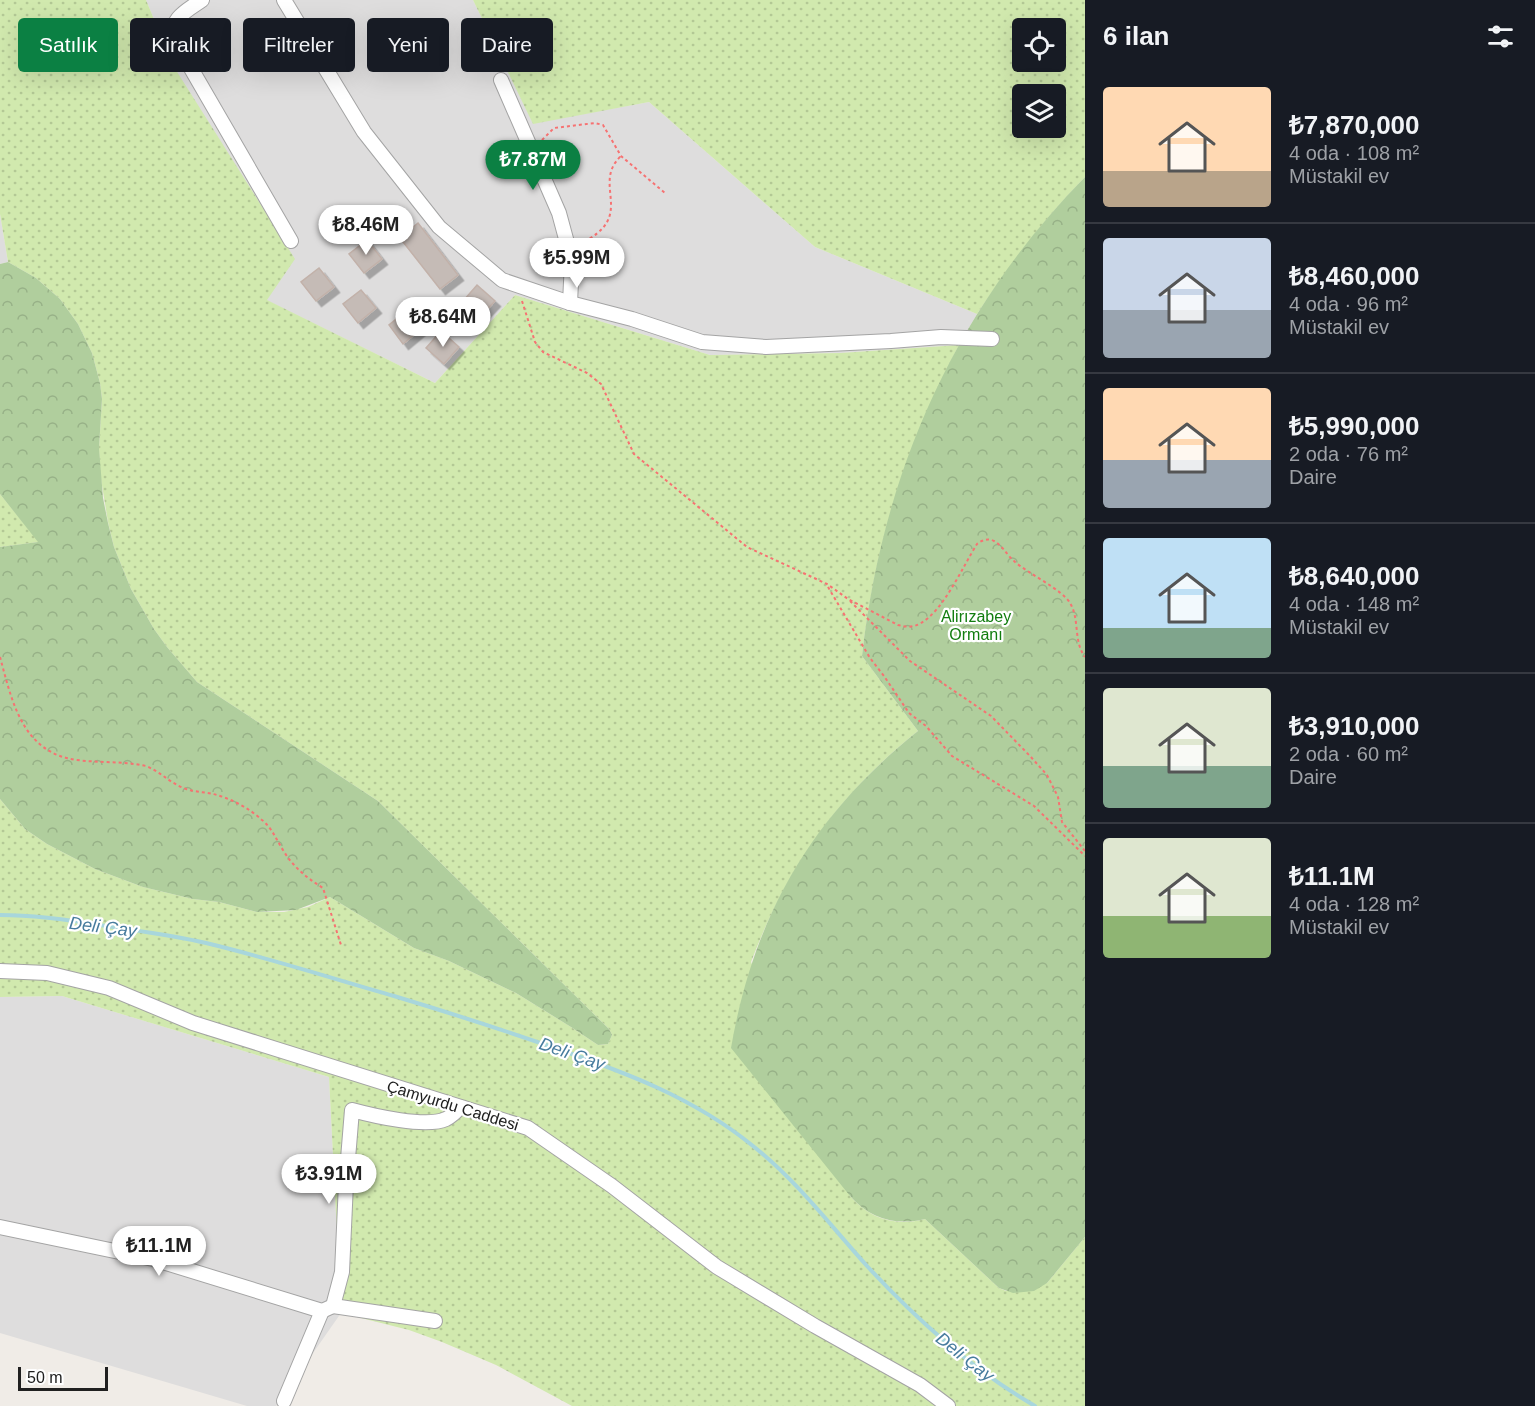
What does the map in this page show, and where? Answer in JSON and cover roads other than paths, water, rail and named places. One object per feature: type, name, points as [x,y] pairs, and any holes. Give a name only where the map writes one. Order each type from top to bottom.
[{"type":"street","points":[[202,0],[175,21],[172,27],[174,39],[291,241]]},
{"type":"street","points":[[284,0],[364,132],[439,227],[502,280],[517,287],[632,319],[702,342],[766,347],[891,342],[941,337],[992,339]]},
{"type":"street","points":[[501,80],[559,213],[570,249],[573,277],[570,303]]},
{"type":"street","name":"Çamyurdu Caddesi","points":[[0,971],[46,973],[109,988],[193,1023],[528,1128],[612,1186],[717,1267],[920,1385],[948,1406]]},
{"type":"street","points":[[284,1401],[342,1272],[352,1110],[381,1118],[431,1122],[446,1119],[460,1107]]},
{"type":"street","points":[[0,1227],[153,1259],[327,1308],[435,1321]]},
{"type":"waterway","name":"Deli Çay","points":[[0,915],[80,922],[181,938],[230,949],[473,1021],[579,1056],[657,1088],[706,1113],[753,1146],[799,1189],[867,1266],[925,1324],[967,1360],[1011,1392],[1035,1406]]},
{"type":"park label","name":"Alirızabey Ormanı","points":[[976,625]]}]
